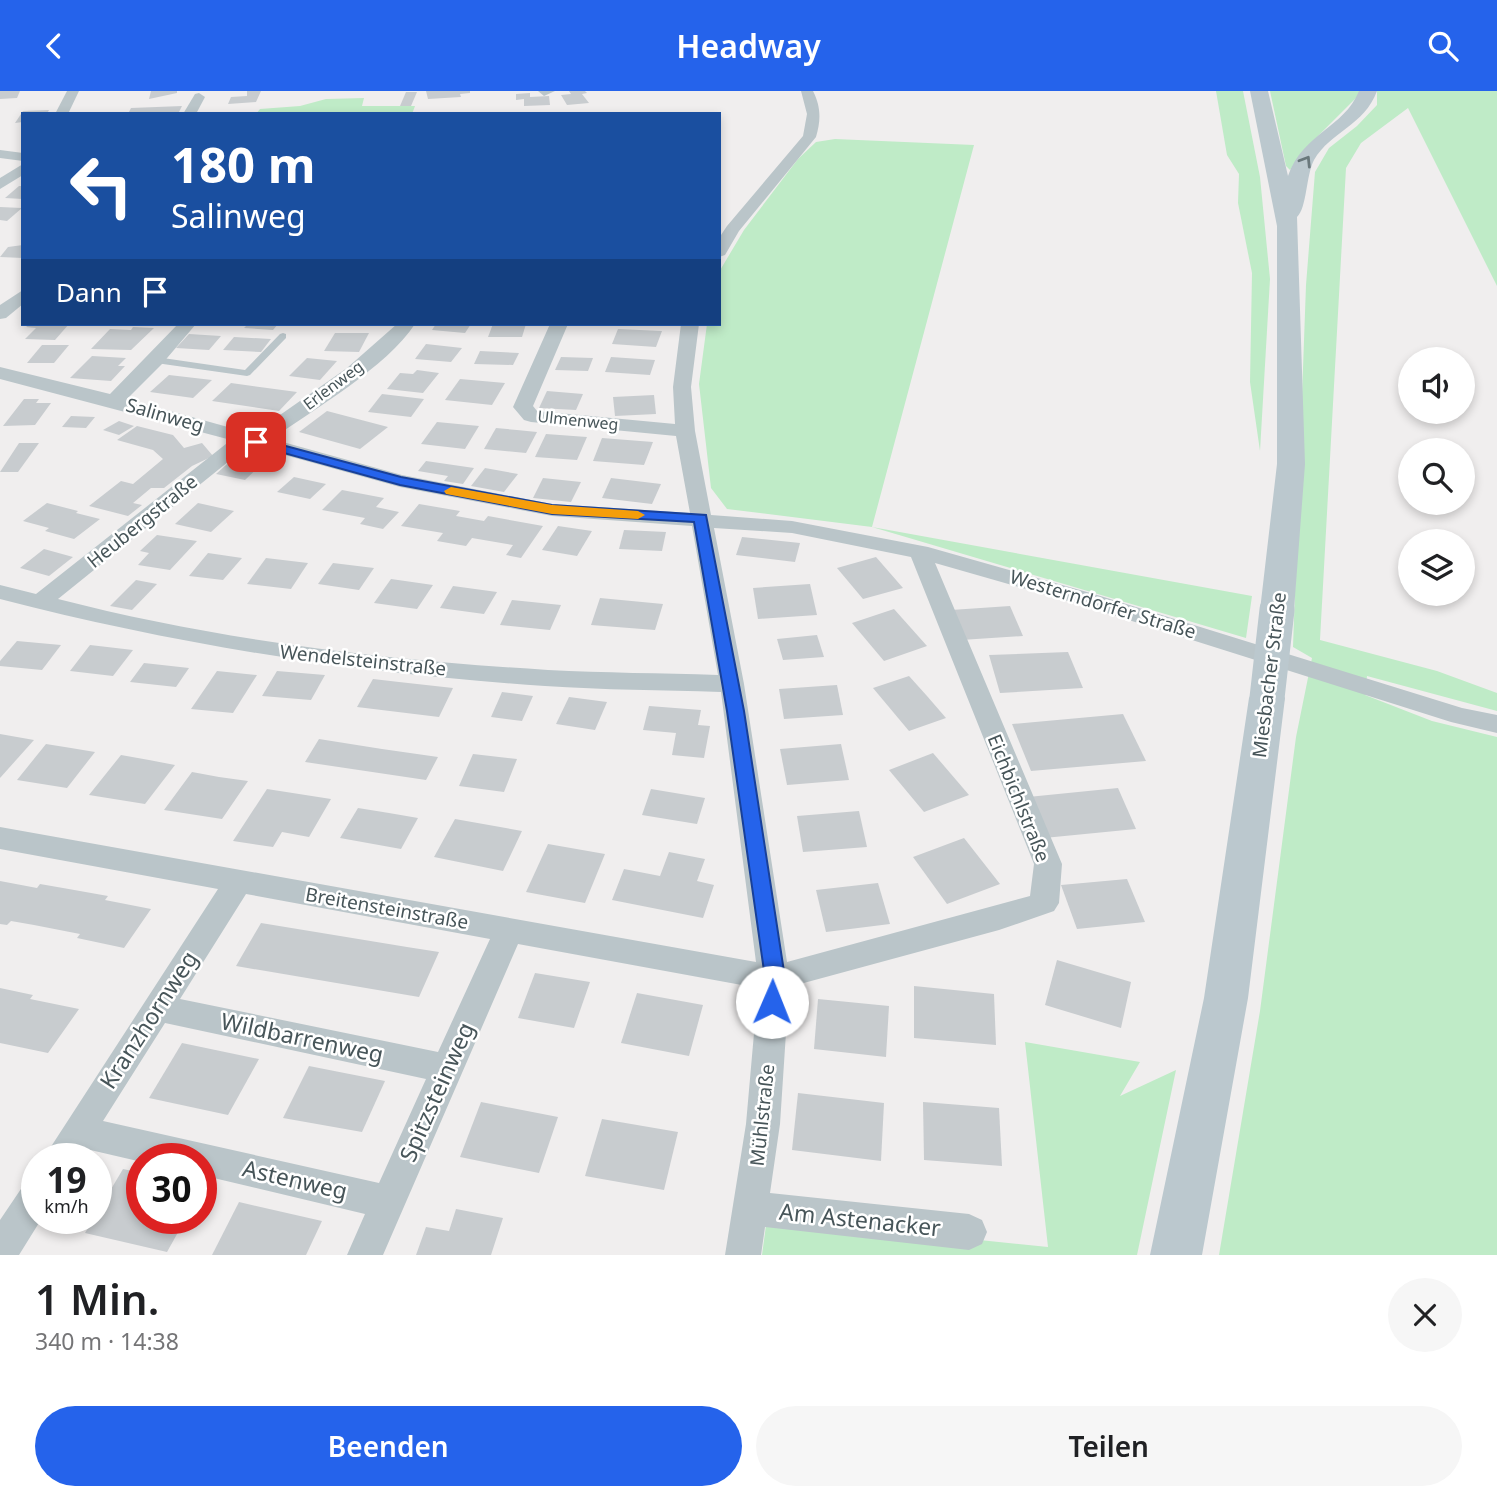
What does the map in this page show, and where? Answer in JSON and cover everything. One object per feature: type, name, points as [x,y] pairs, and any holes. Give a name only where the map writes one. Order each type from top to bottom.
[{"type":"main road","name":"Miesbacher Straße","points":[[1176,1255],[1226,998],[1267,698],[1291,464],[1289,226],[1259,91]]},
{"type":"main road","points":[[1289,226],[1297,175],[1309,153],[1346,123],[1365,103],[1368,91]]},
{"type":"street","points":[[62,112],[74,91]]},
{"type":"street","points":[[721,248],[732,229],[809,138],[815,121],[807,91]]},
{"type":"street","points":[[190,112],[200,97]]},
{"type":"street","points":[[0,154],[21,157]]},
{"type":"street","points":[[0,185],[21,169]]},
{"type":"street","points":[[0,314],[21,297]]},
{"type":"street","points":[[114,401],[156,361],[185,326]]},
{"type":"street","name":"Erlenweg","points":[[251,440],[344,378],[390,342],[404,326]]},
{"type":"street","name":"Ulmenweg","points":[[558,326],[523,407],[531,417],[685,431]]},
{"type":"street","name":"Mühlstraße","points":[[690,326],[682,387],[685,431],[732,684],[775,978],[763,1124],[743,1255]]},
{"type":"street","name":"Salinweg","points":[[0,373],[114,401],[400,481],[552,510],[701,518]]},
{"type":"street","name":"Heubergstraße","points":[[39,603],[251,440]]},
{"type":"street","name":"Westerndorfer Straße","points":[[701,518],[792,527],[920,552],[1086,599],[1460,716],[1497,724]]},
{"type":"street","name":"Eichbichlstraße","points":[[775,978],[999,918],[1044,903],[1048,864],[932,587],[920,552]]},
{"type":"street","name":"Wendelsteinstraße","points":[[0,592],[39,603],[268,649],[520,677],[732,684]]},
{"type":"street","name":"Breitensteinstraße","points":[[1,840],[775,978]]},
{"type":"street","name":"Kranzhornweg","points":[[70,1143],[239,881]]},
{"type":"street","name":"Spitzsteinweg","points":[[365,1255],[509,930]]},
{"type":"street","name":"Wildbarrenweg","points":[[157,1008],[448,1069]]},
{"type":"street","name":"Astenweg","points":[[217,1163],[388,1202]]},
{"type":"street","name":"Am Astenacker","points":[[751,1208],[969,1232]]},
{"type":"street","points":[[0,1252],[21,1220]]},
{"type":"lane","points":[[156,361],[247,373],[283,336]]},
{"type":"green space","points":[[1216,91],[1243,91],[1260,177],[1270,279],[1260,451],[1250,382],[1252,273],[1238,203],[1239,174],[1227,155]]},
{"type":"green space","points":[[1270,91],[1359,91],[1360,94],[1302,152],[1290,170],[1286,166]]},
{"type":"green space","points":[[1377,91],[1497,91],[1497,286],[1408,108],[1361,143],[1346,168],[1320,640],[1437,671],[1497,693],[1497,711],[1367,676],[1365,695],[1432,721],[1497,737],[1497,1255],[1219,1255],[1260,1011],[1296,737],[1312,658],[1293,647],[1306,285],[1315,172],[1329,148],[1357,126],[1377,105]]},
{"type":"green space","points":[[364,98],[362,106],[415,106],[413,112],[258,112],[260,109],[300,106],[326,99]]},
{"type":"green space","points":[[835,139],[974,145],[872,527],[727,509],[711,488],[699,384],[707,326],[721,326],[721,269],[744,230],[798,159],[816,142]]},
{"type":"green space","points":[[872,527],[1252,596],[1246,638]]},
{"type":"green space","points":[[1025,1042],[1140,1062],[1120,1096],[1176,1070],[1137,1255],[762,1255],[767,1218],[1048,1247]]},
{"type":"building","points":[[0,91],[20,91],[17,98],[0,99]]},
{"type":"building","points":[[151,91],[177,91],[177,93],[149,99]]},
{"type":"building","points":[[247,91],[261,91],[256,102],[228,104],[231,97],[247,96]]},
{"type":"building","points":[[426,91],[470,93],[460,94],[461,97],[428,99]]},
{"type":"building","points":[[569,91],[585,91],[587,93],[582,94],[589,103],[567,105],[561,95],[571,94]]},
{"type":"building","points":[[406,92],[417,92],[411,106],[400,106]]},
{"type":"building","points":[[530,93],[530,97],[549,96],[550,105],[524,106],[524,99],[516,100],[516,94]]},
{"type":"building","points":[[182,106],[179,112],[129,112],[131,108]]},
{"type":"building","points":[[49,110],[48,112],[23,111]]},
{"type":"building","points":[[19,186],[21,186],[21,199],[5,198]]},
{"type":"building","points":[[0,207],[21,208],[7,221],[0,220]]},
{"type":"building","points":[[21,245],[21,258],[0,257],[8,247]]},
{"type":"building","points":[[67,326],[55,340],[25,339],[36,328],[26,327]]},
{"type":"building","points":[[246,326],[276,326],[273,330],[244,328]]},
{"type":"building","points":[[435,326],[470,326],[465,333],[432,330]]},
{"type":"building","points":[[492,326],[525,326],[522,337],[488,337]]},
{"type":"building","points":[[133,327],[154,328],[131,350],[91,349],[110,329],[131,330]]},
{"type":"building","points":[[618,329],[662,331],[656,347],[612,344]]},
{"type":"building","points":[[335,333],[369,333],[359,352],[324,351]]},
{"type":"building","points":[[189,334],[221,336],[209,350],[176,348]]},
{"type":"building","points":[[234,337],[271,339],[261,352],[223,350]]},
{"type":"building","points":[[426,344],[462,348],[451,362],[415,359]]},
{"type":"building","points":[[42,345],[69,345],[54,363],[27,363]]},
{"type":"building","points":[[480,351],[519,353],[513,365],[474,364]]},
{"type":"building","points":[[92,356],[126,358],[118,366],[125,366],[111,381],[70,378]]},
{"type":"building","points":[[561,357],[593,358],[588,371],[555,370]]},
{"type":"building","points":[[611,357],[655,360],[650,375],[605,372]]},
{"type":"building","points":[[307,358],[337,361],[320,380],[289,376]]},
{"type":"building","points":[[417,370],[439,373],[423,393],[387,389],[400,373],[413,374]]},
{"type":"building","points":[[169,375],[212,380],[193,398],[150,392]]},
{"type":"building","points":[[460,379],[505,383],[492,405],[445,400]]},
{"type":"building","points":[[231,383],[297,392],[279,411],[212,401]]},
{"type":"building","points":[[547,391],[583,394],[576,410],[539,408]]},
{"type":"building","points":[[382,394],[424,399],[411,417],[368,412]]},
{"type":"building","points":[[654,395],[656,414],[615,416],[613,397]]},
{"type":"building","points":[[24,399],[39,399],[36,403],[51,403],[35,425],[3,426]]},
{"type":"building","points":[[327,411],[388,427],[360,449],[299,432]]},
{"type":"building","points":[[71,416],[95,417],[86,428],[62,427]]},
{"type":"building","points":[[119,421],[134,426],[119,435],[103,430]]},
{"type":"building","points":[[437,422],[479,426],[465,449],[421,444]]},
{"type":"building","points":[[137,426],[173,435],[184,448],[202,443],[213,456],[192,466],[164,488],[151,488],[133,503],[142,505],[128,516],[89,506],[121,481],[133,484],[163,459],[153,450],[117,440]]},
{"type":"building","points":[[496,428],[537,432],[526,453],[484,449]]},
{"type":"building","points":[[546,434],[587,437],[577,460],[535,457]]},
{"type":"building","points":[[602,438],[653,442],[644,465],[593,461]]},
{"type":"building","points":[[19,443],[39,443],[18,472],[0,472]]},
{"type":"building","points":[[236,456],[264,462],[245,480],[216,474]]},
{"type":"building","points":[[426,461],[474,468],[463,484],[444,481],[448,476],[418,471]]},
{"type":"building","points":[[485,468],[518,474],[504,492],[471,486]]},
{"type":"building","points":[[294,477],[326,484],[310,499],[277,492]]},
{"type":"building","points":[[543,478],[581,482],[571,502],[533,498]]},
{"type":"building","points":[[611,478],[661,484],[652,504],[602,498]]},
{"type":"building","points":[[342,490],[384,498],[376,507],[399,512],[383,529],[360,524],[365,518],[322,510]]},
{"type":"building","points":[[47,503],[100,519],[74,539],[45,531],[49,528],[23,521]]},
{"type":"building","points":[[198,503],[234,511],[211,532],[175,524]]},
{"type":"building","points":[[419,504],[460,511],[456,516],[484,521],[488,516],[543,526],[521,558],[506,555],[513,545],[472,538],[466,546],[437,541],[443,533],[401,526]]},
{"type":"building","points":[[558,526],[592,531],[577,556],[542,550]]},
{"type":"building","points":[[624,530],[666,532],[662,551],[619,549]]},
{"type":"building","points":[[157,535],[197,541],[170,570],[138,565],[149,553],[140,551]]},
{"type":"building","points":[[742,537],[800,543],[795,562],[736,555]]},
{"type":"building","points":[[44,549],[73,557],[49,576],[20,568]]},
{"type":"building","points":[[208,553],[242,558],[223,580],[189,576]]},
{"type":"building","points":[[876,557],[903,588],[863,599],[837,568]]},
{"type":"building","points":[[266,558],[308,563],[291,589],[247,584]]},
{"type":"building","points":[[333,563],[374,568],[359,590],[318,584]]},
{"type":"building","points":[[391,579],[433,585],[417,609],[374,603]]},
{"type":"building","points":[[136,580],[157,584],[132,610],[110,606]]},
{"type":"building","points":[[810,584],[817,615],[758,619],[753,588]]},
{"type":"building","points":[[453,586],[497,592],[484,614],[440,608]]},
{"type":"building","points":[[600,598],[663,604],[655,630],[591,625]]},
{"type":"building","points":[[512,600],[561,605],[550,630],[500,625]]},
{"type":"building","points":[[1010,606],[1023,636],[961,640],[951,610]]},
{"type":"building","points":[[894,609],[927,646],[884,661],[852,623]]},
{"type":"building","points":[[817,635],[824,657],[783,660],[777,639]]},
{"type":"building","points":[[17,641],[61,645],[42,670],[0,666],[0,661]]},
{"type":"building","points":[[90,645],[133,650],[113,676],[70,671]]},
{"type":"building","points":[[1068,652],[1083,688],[1000,693],[989,655]]},
{"type":"building","points":[[144,663],[189,668],[176,687],[130,682]]},
{"type":"building","points":[[217,671],[257,675],[233,713],[191,709]]},
{"type":"building","points":[[277,671],[325,675],[311,700],[262,696]]},
{"type":"building","points":[[909,676],[946,718],[909,731],[873,688]]},
{"type":"building","points":[[373,679],[453,688],[439,717],[357,707]]},
{"type":"building","points":[[837,685],[843,715],[784,719],[779,689]]},
{"type":"building","points":[[502,692],[533,696],[522,721],[491,717]]},
{"type":"building","points":[[569,697],[607,702],[595,730],[556,724]]},
{"type":"building","points":[[649,706],[701,710],[698,725],[710,726],[704,758],[672,755],[676,733],[643,730]]},
{"type":"building","points":[[1123,714],[1146,761],[1031,771],[1012,724]]},
{"type":"building","points":[[0,734],[34,740],[0,778]]},
{"type":"building","points":[[319,739],[438,757],[426,780],[305,762]]},
{"type":"building","points":[[46,744],[95,752],[67,788],[17,780]]},
{"type":"building","points":[[841,744],[849,780],[787,785],[780,749]]},
{"type":"building","points":[[933,753],[969,795],[924,812],[889,770]]},
{"type":"building","points":[[473,754],[517,759],[504,792],[459,786]]},
{"type":"building","points":[[121,755],[175,765],[145,804],[89,795]]},
{"type":"building","points":[[192,772],[248,781],[222,819],[164,810]]},
{"type":"building","points":[[1118,788],[1136,829],[1044,838],[1028,797]]},
{"type":"building","points":[[267,789],[331,799],[309,837],[282,832],[273,847],[233,841]]},
{"type":"building","points":[[651,789],[705,798],[697,824],[642,815]]},
{"type":"building","points":[[358,808],[418,818],[401,849],[340,838]]},
{"type":"building","points":[[859,811],[867,847],[803,852],[797,816]]},
{"type":"building","points":[[455,819],[522,831],[503,871],[434,857]]},
{"type":"building","points":[[964,838],[1000,884],[947,904],[913,857]]},
{"type":"building","points":[[548,844],[605,854],[585,903],[526,892]]},
{"type":"building","points":[[669,852],[705,859],[697,881],[714,885],[703,918],[612,900],[624,869],[660,876]]},
{"type":"building","points":[[1127,879],[1145,922],[1077,929],[1061,885]]},
{"type":"building","points":[[0,881],[37,888],[40,884],[108,896],[105,900],[151,909],[124,948],[77,938],[80,934],[34,925],[11,921],[7,925],[0,924]]},
{"type":"building","points":[[878,883],[890,924],[826,932],[816,890]]},
{"type":"building","points":[[261,923],[439,952],[419,997],[236,966]]},
{"type":"building","points":[[1057,960],[1131,982],[1121,1028],[1045,1005]]},
{"type":"building","points":[[535,973],[590,982],[574,1028],[518,1018]]},
{"type":"building","points":[[914,986],[994,994],[996,1045],[914,1038]]},
{"type":"building","points":[[0,988],[33,995],[30,999],[79,1009],[48,1053],[0,1043]]},
{"type":"building","points":[[637,993],[703,1005],[689,1056],[621,1043]]},
{"type":"building","points":[[818,999],[889,1006],[886,1057],[814,1049]]},
{"type":"building","points":[[182,1043],[259,1059],[228,1115],[149,1098]]},
{"type":"building","points":[[309,1066],[385,1081],[362,1132],[283,1118]]},
{"type":"building","points":[[798,1093],[884,1103],[881,1161],[792,1150]]},
{"type":"building","points":[[481,1102],[558,1117],[539,1173],[460,1157]]},
{"type":"building","points":[[923,1102],[999,1108],[1002,1166],[924,1160]]},
{"type":"building","points":[[602,1119],[678,1132],[664,1190],[585,1176]]},
{"type":"building","points":[[123,1169],[126,1170],[126,1234],[177,1234],[167,1252],[89,1234],[112,1234],[112,1188]]},
{"type":"building","points":[[239,1202],[322,1221],[306,1255],[212,1255]]},
{"type":"building","points":[[456,1209],[503,1218],[491,1255],[416,1255],[426,1227],[449,1231]]},
{"type":"slow traffic","points":[[451,491],[552,510],[638,515]]},
{"type":"route","points":[[256,442],[400,481],[552,510],[701,518],[736,711],[775,978],[772,1002]]}]
